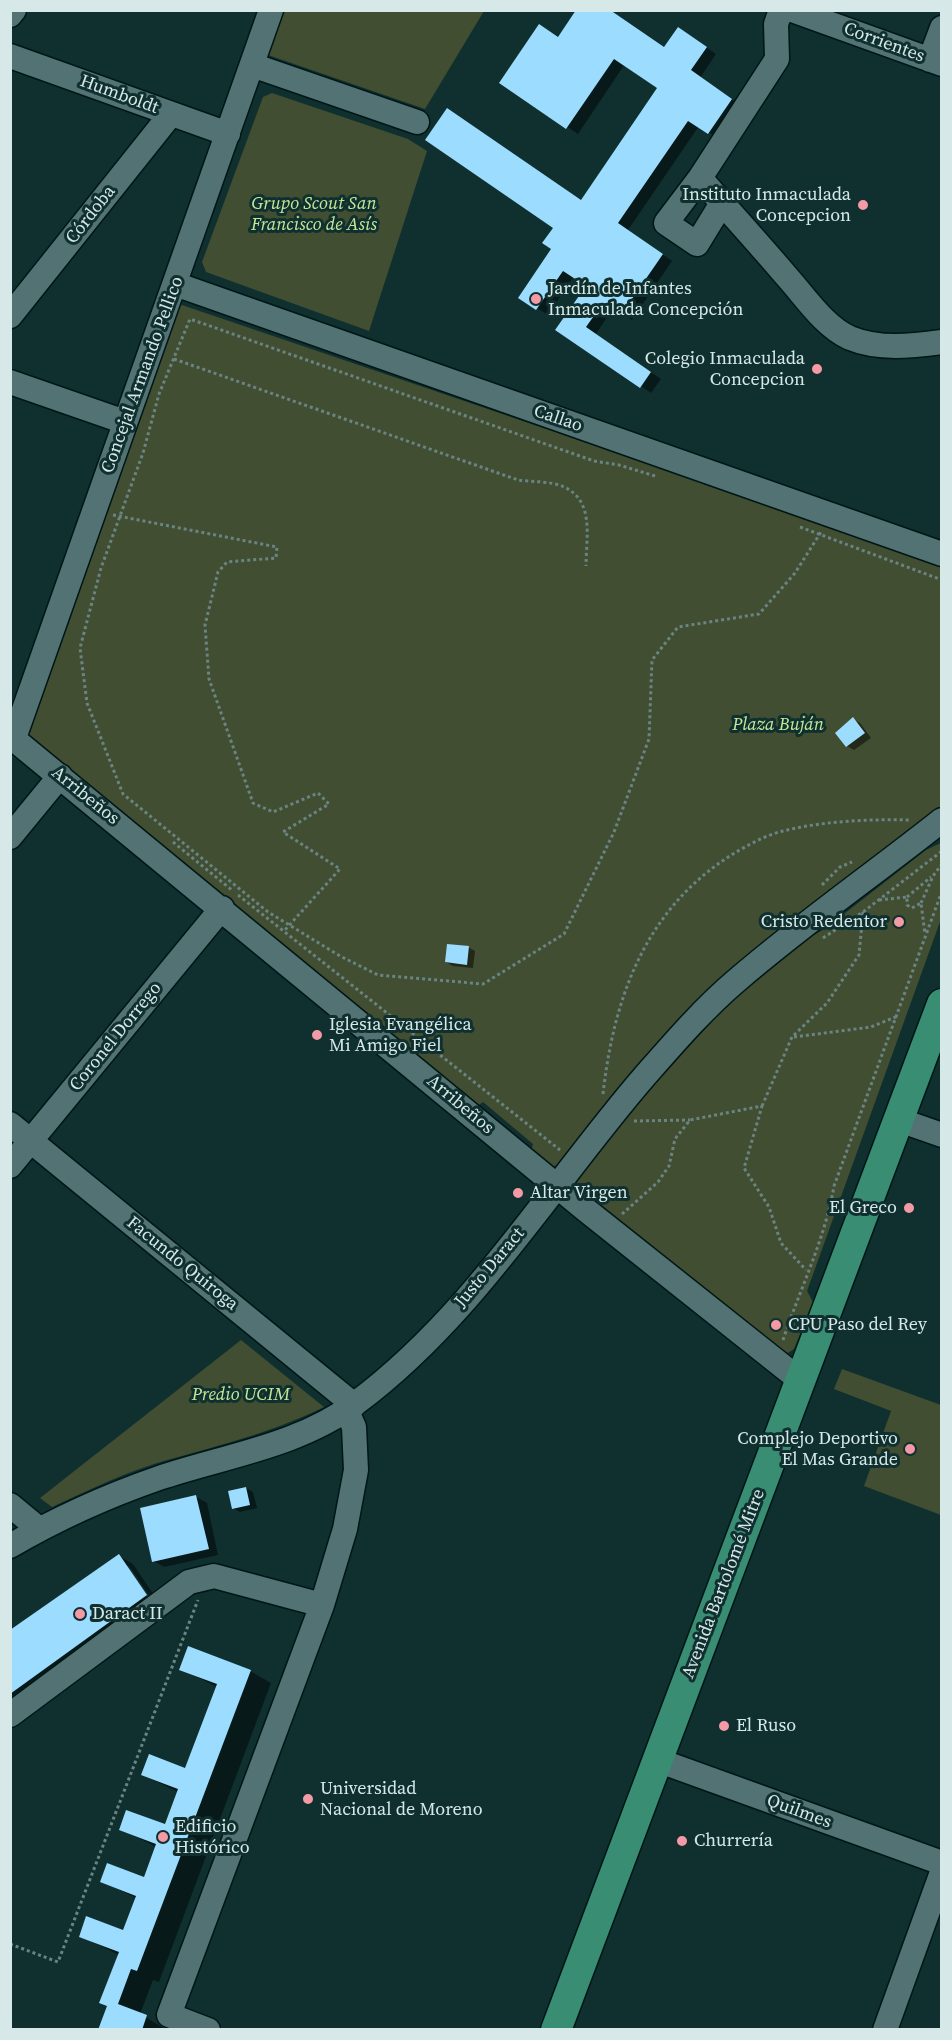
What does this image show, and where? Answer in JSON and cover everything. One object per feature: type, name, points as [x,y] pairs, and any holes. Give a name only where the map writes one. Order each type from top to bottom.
[{"type":"main road","name":"Avenida Bartolomé Mitre","points":[[558,2029],[942,1004]]},
{"type":"street","points":[[10,15],[14,10]]},
{"type":"street","name":"Concejal Armando Pellico","points":[[12,737],[176,284],[270,10]]},
{"type":"street","points":[[723,203],[697,244],[666,224],[700,178],[777,59],[777,24],[781,10]]},
{"type":"street","name":"Corrientes","points":[[792,10],[936,62]]},
{"type":"street","points":[[936,62],[942,28]]},
{"type":"street","name":"Humboldt","points":[[10,56],[228,134]]},
{"type":"street","points":[[252,65],[417,122]]},
{"type":"street","name":"Córdoba","points":[[10,316],[171,114]]},
{"type":"street","points":[[700,178],[830,325],[850,338],[877,345],[942,342]]},
{"type":"street","name":"Callao","points":[[176,284],[825,525],[942,554]]},
{"type":"street","points":[[10,382],[125,422]]},
{"type":"street","name":"Arribeños","points":[[12,737],[557,1187],[800,1380]]},
{"type":"street","points":[[10,837],[60,776]]},
{"type":"street","name":"Justo Daract","points":[[10,1546],[99,1499],[268,1446],[316,1426],[350,1407],[414,1355],[466,1297],[557,1187],[607,1122],[674,1044],[734,982],[933,826]]},
{"type":"street","name":"Coronel Dorrego","points":[[10,1167],[222,909]]},
{"type":"street","points":[[899,1120],[942,1135]]},
{"type":"street","name":"Facundo Quiroga","points":[[10,1124],[350,1407]]},
{"type":"street","points":[[208,2030],[167,2022],[322,1605],[345,1529],[356,1470],[354,1427],[350,1407]]},
{"type":"street","points":[[10,1505],[39,1529]]},
{"type":"street","points":[[10,1715],[189,1582],[214,1576],[322,1605]]},
{"type":"street","name":"Quilmes","points":[[657,1760],[942,1863]]},
{"type":"street","points":[[885,2030],[942,1872]]},
{"type":"path","points":[[663,479],[619,465],[594,461],[190,319],[159,394],[143,453],[94,590],[87,629],[80,648],[87,703],[123,794],[268,912],[340,956],[378,975],[483,984],[564,934],[614,832],[649,739],[652,660],[678,627],[759,614],[795,573],[825,525]]},
{"type":"path","points":[[138,448],[171,358],[518,480],[563,486],[580,498],[587,517],[586,566]]},
{"type":"path","points":[[117,504],[113,515],[120,517],[277,547],[276,558],[227,561],[218,572],[205,625],[208,679],[253,803],[273,812],[318,793],[329,804],[283,832],[340,869],[284,931]]},
{"type":"path","points":[[798,526],[825,525],[942,580]]},
{"type":"path","points":[[116,796],[395,1022],[413,1032],[577,1161]]},
{"type":"path","points":[[607,1122],[603,1098],[605,1074],[620,1005],[634,967],[653,931],[681,894],[715,866],[748,845],[781,831],[868,819],[933,826]]},
{"type":"path","points":[[822,939],[863,912],[942,851]]},
{"type":"path","points":[[926,937],[921,903],[933,876],[942,864]]},
{"type":"path","points":[[877,900],[907,897],[933,876]]},
{"type":"path","points":[[773,1334],[782,1341],[807,1270],[825,1231],[834,1186],[898,1017],[942,891]]},
{"type":"path","points":[[907,897],[908,905],[912,908],[921,903]]},
{"type":"path","points":[[807,1270],[781,1243],[769,1207],[744,1168],[762,1107],[792,1037],[826,1003],[859,955],[863,912]]},
{"type":"path","points":[[792,1037],[871,1027],[898,1017]]},
{"type":"path","points":[[634,1112],[628,1121],[690,1120],[762,1107]]},
{"type":"path","points":[[619,1217],[658,1182],[669,1166],[675,1139],[690,1120]]},
{"type":"path","points":[[10,1944],[58,1962],[207,1577]]},
{"type":"green space","points":[[283,11],[484,11],[425,109],[268,55]]},
{"type":"green space","name":"Grupo Scout San Francisco de Asís","points":[[272,93],[408,139],[427,151],[369,331],[206,272],[202,262],[263,97]]},
{"type":"green space","name":"Plaza Buján","points":[[179,304],[941,563],[941,808],[819,903],[559,1165],[550,1168],[530,1154],[533,1144],[483,1102],[475,1108],[27,734]]},
{"type":"green space","points":[[941,843],[941,919],[807,1291],[813,1302],[794,1349],[786,1354],[778,1352],[570,1183],[644,1088],[718,1009],[788,950],[826,928],[926,850]]},
{"type":"green space","name":"Predio UCIM","points":[[241,1340],[324,1407],[303,1417],[240,1439],[141,1468],[52,1507],[40,1498]]},
{"type":"green space","name":"Complejo Deportivo El Mas Grande","points":[[842,1369],[941,1405],[941,1515],[864,1486],[891,1411],[834,1389]]},
{"type":"building","points":[[576,10],[610,10],[664,47],[678,27],[707,47],[691,70],[732,99],[708,134],[688,121],[618,223],[663,254],[621,315],[603,303],[586,327],[651,372],[640,388],[555,330],[586,286],[563,271],[536,310],[518,298],[551,249],[542,243],[553,228],[425,140],[447,108],[581,200],[657,88],[614,59],[566,129],[499,83],[539,24],[558,37]]},
{"type":"building","points":[[853,717],[865,733],[846,747],[835,733]]},
{"type":"building","points":[[447,944],[469,946],[467,965],[445,962]]},
{"type":"building","points":[[246,1487],[250,1505],[232,1509],[228,1491]]},
{"type":"building","points":[[196,1495],[209,1549],[152,1562],[140,1508]]},
{"type":"building","name":"Daract II","points":[[119,1554],[147,1595],[10,1694],[10,1630]]},
{"type":"building","name":"Edificio Histórico","points":[[188,1646],[251,1670],[137,1971],[131,1969],[118,2004],[147,2015],[142,2030],[98,2030],[107,2006],[99,2003],[119,1952],[79,1937],[86,1916],[123,1930],[136,1896],[100,1882],[107,1863],[144,1877],[156,1844],[119,1830],[126,1810],[165,1824],[178,1789],[141,1775],[149,1754],[185,1768],[217,1684],[179,1670]]},
{"type":"place","name":"Instituto Inmaculada Concepcion","points":[[863,205]]},
{"type":"place","name":"Jardín de Infantes Inmaculada Concepción","points":[[536,299]]},
{"type":"place","name":"Colegio Inmaculada Concepcion","points":[[817,369]]},
{"type":"place","name":"Cristo Redentor","points":[[899,922]]},
{"type":"place","name":"Iglesia Evangélica Mi Amigo Fiel","points":[[317,1035]]},
{"type":"place","name":"Altar Virgen","points":[[518,1193]]},
{"type":"place","name":"El Greco","points":[[909,1208]]},
{"type":"place","name":"CPU Paso del Rey","points":[[776,1325]]},
{"type":"place","name":"Complejo Deportivo El Mas Grande","points":[[910,1449]]},
{"type":"place","name":"Daract II","points":[[80,1614]]},
{"type":"place","name":"El Ruso","points":[[724,1726]]},
{"type":"place","name":"Universidad Nacional de Moreno","points":[[308,1799]]},
{"type":"place","name":"Edificio Histórico","points":[[163,1837]]},
{"type":"place","name":"Churrería","points":[[682,1841]]}]
